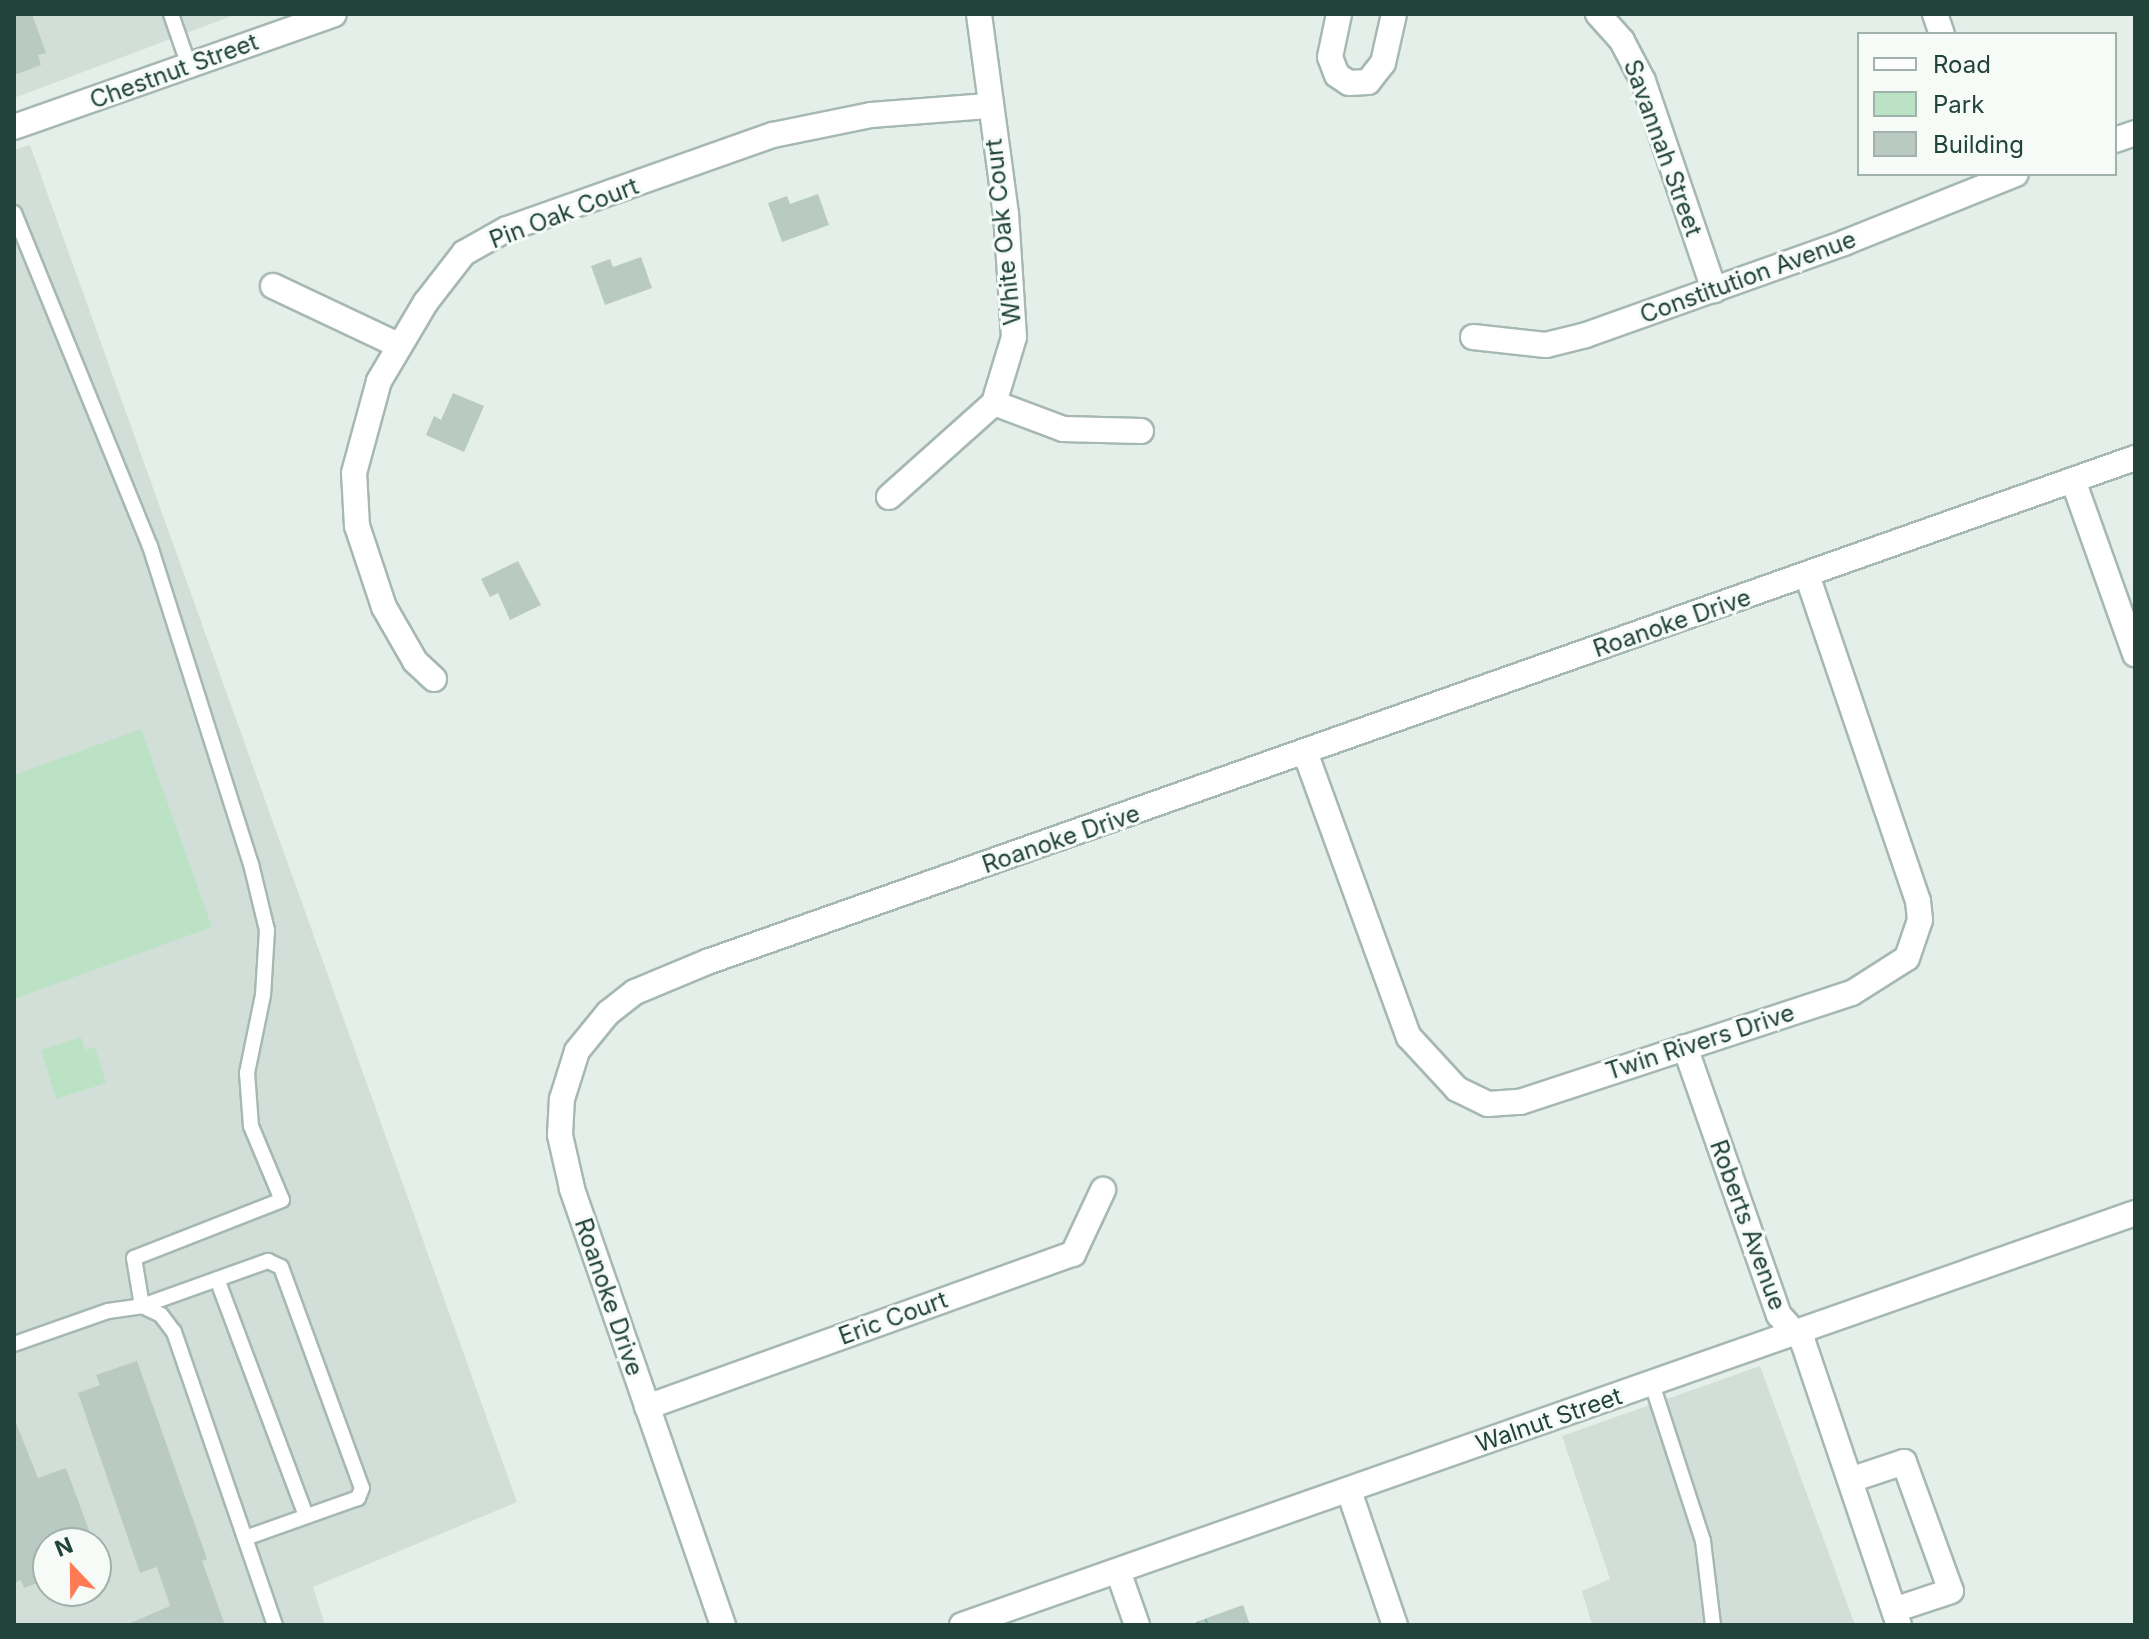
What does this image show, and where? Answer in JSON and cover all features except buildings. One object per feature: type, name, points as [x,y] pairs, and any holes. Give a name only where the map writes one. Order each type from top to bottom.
[{"type":"street","name":"Chestnut Street","points":[[14,127],[334,14]]},
{"type":"street","name":"White Oak Court","points":[[979,14],[988,106],[1006,214],[1014,337],[994,403]]},
{"type":"street","points":[[1339,14],[1330,57],[1337,75],[1349,83],[1368,82],[1383,63],[1394,14]]},
{"type":"street","name":"Savannah Street","points":[[1598,14],[1622,41],[1643,81],[1714,290]]},
{"type":"street","name":"Pin Oak Court","points":[[434,679],[415,661],[384,607],[357,526],[354,473],[379,381],[426,302],[464,253],[507,229],[773,135],[871,115],[988,106]]},
{"type":"street","name":"Constitution Avenue","points":[[1473,337],[1546,345],[1714,290],[2001,176]]},
{"type":"street","points":[[273,286],[400,346]]},
{"type":"street","points":[[889,497],[994,403],[1063,429],[1141,431]]},
{"type":"street","name":"Roanoke Drive","points":[[723,1625],[572,1188],[560,1135],[570,1069],[589,1031],[635,992],[707,962],[2135,458]]},
{"type":"street","points":[[2073,480],[2135,654]]},
{"type":"street","name":"Twin Rivers Drive","points":[[1305,752],[1391,998],[1409,1037],[1457,1089],[1488,1104],[1520,1102],[1852,993],[1893,970],[1917,940],[1918,901],[1807,575]]},
{"type":"street","name":"Roberts Avenue","points":[[1685,1047],[1779,1315],[1803,1342],[1897,1618]]},
{"type":"street","name":"Eric Court","points":[[647,1407],[1073,1254],[1103,1190]]},
{"type":"street","name":"Walnut Street","points":[[962,1625],[2135,1213]]},
{"type":"street","points":[[1850,1480],[1904,1462],[1951,1591],[1897,1618]]},
{"type":"street","points":[[1349,1491],[1395,1625]]},
{"type":"street","points":[[1118,1571],[1137,1625]]},
{"type":"lane","points":[[171,14],[189,66]]},
{"type":"lane","points":[[14,213],[150,546],[247,848],[267,930],[263,995],[247,1073],[251,1126],[282,1200],[134,1258],[142,1306]]},
{"type":"lane","points":[[14,1344],[108,1311],[142,1306],[268,1261],[281,1267],[362,1488],[358,1498],[245,1538]]},
{"type":"lane","points":[[217,1279],[306,1516]]},
{"type":"lane","points":[[142,1306],[161,1315],[174,1332],[275,1625]]},
{"type":"lane","points":[[1652,1384],[1703,1541],[1713,1625]]},
{"type":"path","points":[[1196,1625],[1207,1621]]},
{"type":"shaded area","points":[[14,14],[237,14],[14,98]]},
{"type":"shaded area","points":[[30,145],[517,1502],[313,1587],[325,1625],[14,1625],[14,150]]},
{"type":"shaded area","points":[[1760,1366],[1855,1625],[1592,1625],[1582,1591],[1610,1579],[1562,1436]]},
{"type":"green space","points":[[141,729],[212,927],[14,999],[14,775]]},
{"type":"green space","points":[[81,1037],[85,1050],[95,1047],[106,1083],[56,1099],[41,1050]]}]
